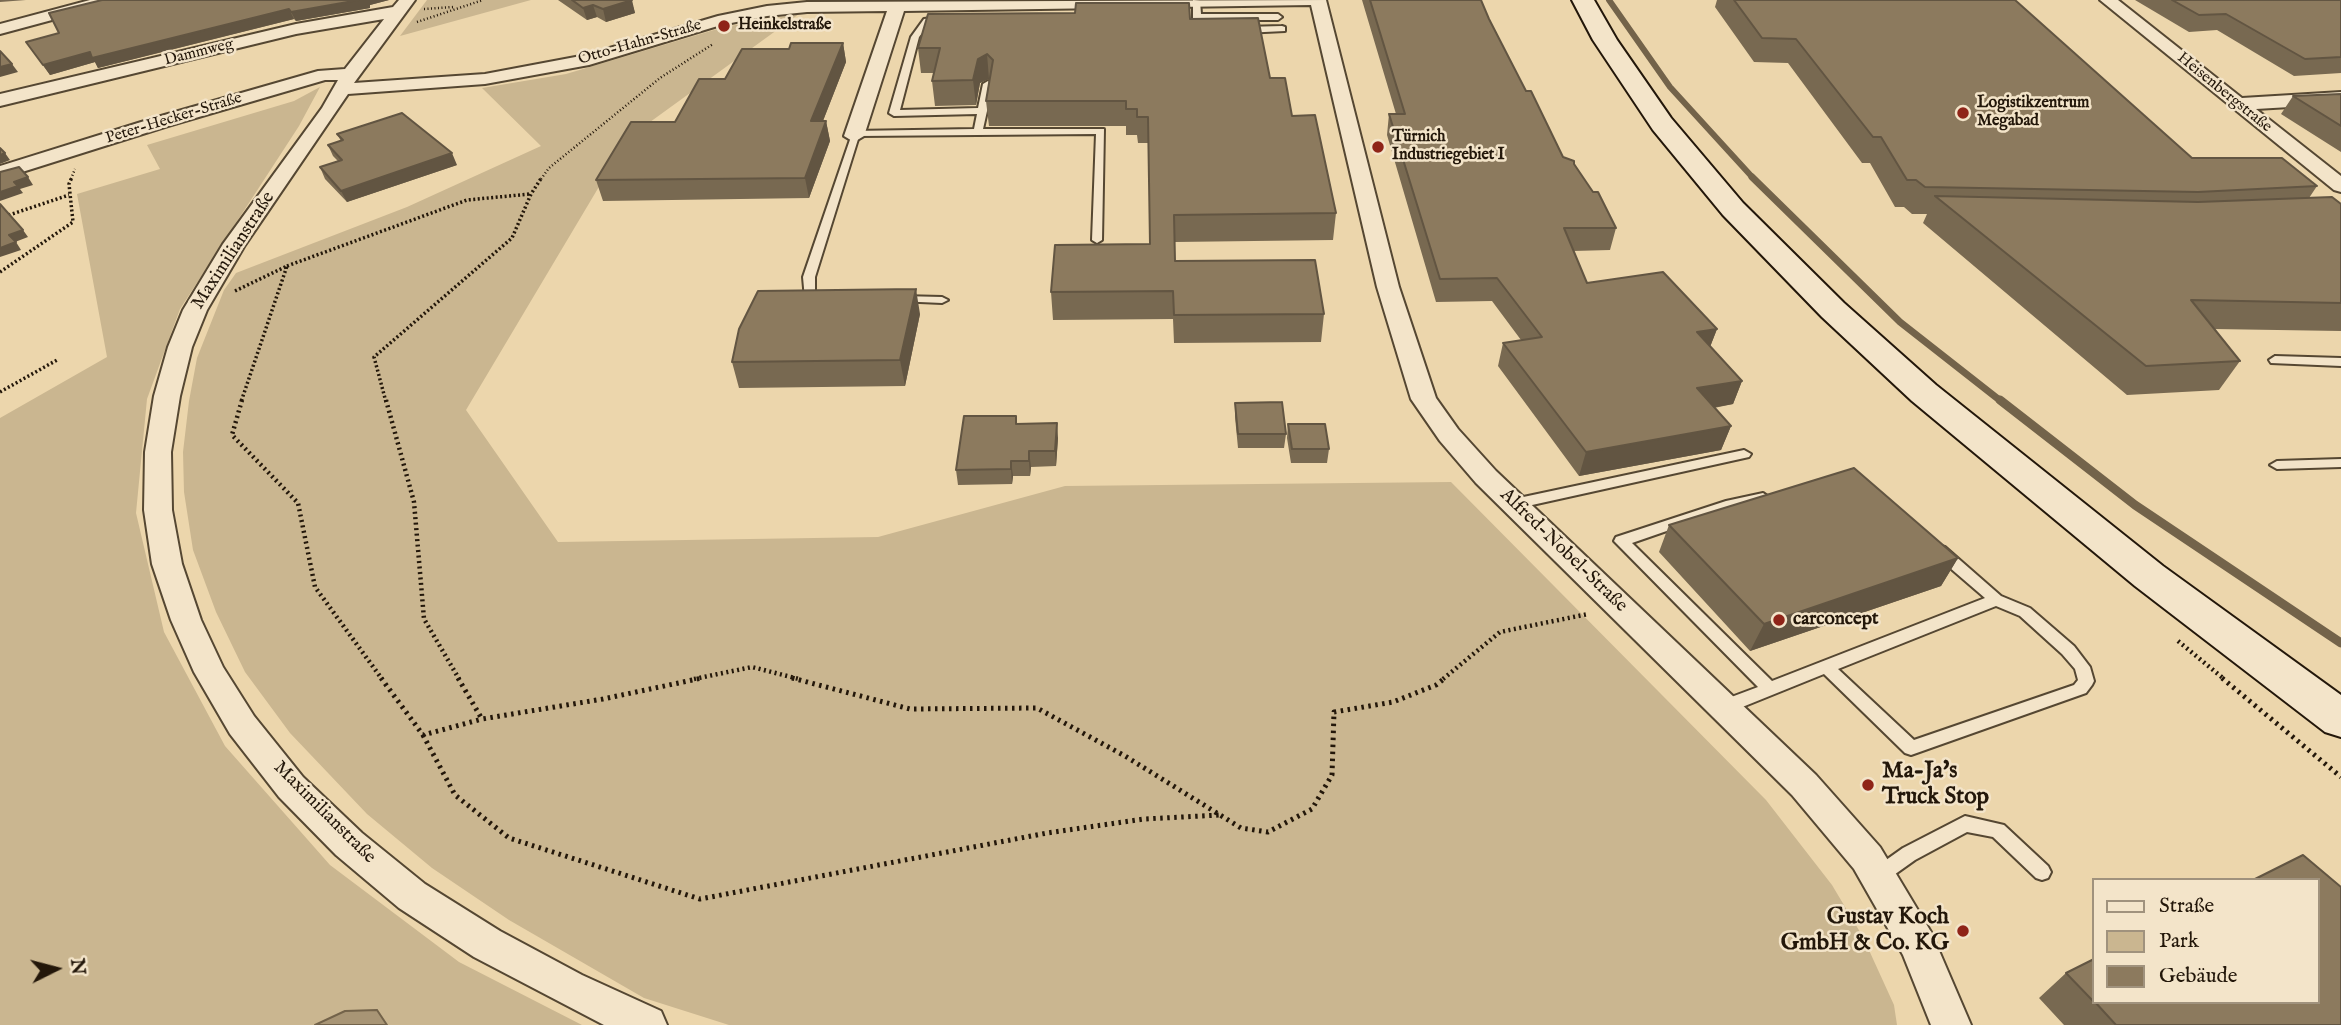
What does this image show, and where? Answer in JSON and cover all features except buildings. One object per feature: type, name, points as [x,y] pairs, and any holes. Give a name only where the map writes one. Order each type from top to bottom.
[{"type":"main road","points":[[1583,0],[1605,40],[1662,124],[1733,209],[1833,310],[1924,393],[2139,568],[2341,719]]},
{"type":"street","points":[[34,20],[55,0]]},
{"type":"street","points":[[4,36],[34,20],[109,0]]},
{"type":"street","name":"Otto-Hahn-Straße","points":[[346,81],[485,79],[589,60],[718,21],[767,10],[849,3],[973,2],[1197,13],[1318,0]]},
{"type":"street","name":"Alfred-Nobel-Straße","points":[[1318,0],[1388,287],[1424,399],[1449,435],[1486,477],[1804,785],[1867,859],[1919,945],[1951,1025]]},
{"type":"street","name":"Heisenbergstraße","points":[[2108,0],[2341,186]]},
{"type":"street","points":[[855,135],[898,4]]},
{"type":"street","name":"Maximilianstraße","points":[[403,6],[346,81],[331,109],[234,244],[195,310],[180,347],[167,396],[158,452],[158,510],[167,564],[186,620],[210,672],[242,725],[291,787],[349,844],[412,896],[487,944],[556,982],[647,1025]]},
{"type":"street","name":"Dammweg","points":[[0,100],[403,6]]},
{"type":"street","name":"Peter-Hecker-Straße","points":[[0,173],[82,146],[324,75],[346,81]]},
{"type":"street","points":[[2237,104],[2341,98]]},
{"type":"lane","points":[[1184,21],[1197,13],[1278,17]]},
{"type":"lane","points":[[1197,13],[1197,30],[1222,30]]},
{"type":"lane","points":[[952,20],[927,21],[919,32],[894,113],[982,111]]},
{"type":"lane","points":[[1234,30],[1282,29]]},
{"type":"lane","points":[[919,32],[933,31]]},
{"type":"lane","points":[[978,132],[988,84]]},
{"type":"lane","points":[[836,298],[809,297],[808,276],[855,135],[1101,131],[1097,240]]},
{"type":"lane","points":[[889,299],[942,300]]},
{"type":"lane","points":[[2275,360],[2341,362]]},
{"type":"lane","points":[[1514,505],[1744,454]]},
{"type":"lane","points":[[2277,465],[2341,463]]},
{"type":"lane","points":[[1770,689],[1621,541],[1731,504],[1785,494]]},
{"type":"lane","points":[[1826,667],[1911,748],[2080,689],[2086,681],[2082,667],[2068,650],[2025,612],[1996,600],[1925,539]]},
{"type":"lane","points":[[1724,708],[1996,600]]},
{"type":"lane","points":[[1878,876],[1909,854],[1965,824],[1998,830],[2042,872]]},
{"type":"path","points":[[381,34],[483,0]]},
{"type":"path","points":[[403,6],[461,6]]},
{"type":"path","points":[[482,719],[424,619],[414,502],[374,357],[512,238],[531,194],[549,168],[660,78],[767,10]]},
{"type":"path","points":[[0,272],[72,222],[69,195],[71,177],[82,161],[90,156],[82,146]]},
{"type":"path","points":[[195,310],[287,266],[467,200],[531,194]]},
{"type":"path","points":[[0,218],[69,195]]},
{"type":"path","points":[[287,266],[250,369],[232,435],[298,503],[315,587],[423,735],[455,795],[509,838],[700,899],[1046,833],[1144,819],[1220,815]]},
{"type":"path","points":[[0,392],[57,360]]},
{"type":"path","points":[[423,735],[482,719],[603,699],[752,667],[910,709],[1037,708],[1125,757],[1241,828],[1268,832],[1312,809],[1332,775],[1334,712],[1393,702],[1436,685],[1500,632],[1553,623],[1618,606]]},
{"type":"green space","points":[[427,0],[531,0],[400,36]]},
{"type":"green space","points":[[799,14],[628,138],[466,410],[558,542],[878,537],[1065,486],[1451,482],[1766,800],[1832,885],[1863,937],[1894,1005],[1897,1025],[729,1025],[644,998],[509,920],[432,868],[367,814],[290,733],[245,672],[216,612],[193,550],[184,492],[183,452],[189,401],[197,358],[224,290],[236,273],[407,207],[541,146],[482,88],[566,74],[724,27]]},
{"type":"green space","points":[[320,87],[299,126],[180,309],[147,399],[136,513],[164,632],[225,746],[330,865],[459,962],[582,1025],[0,1025],[0,418],[107,357],[77,194],[160,169],[147,145],[294,101]]},
{"type":"shaded area","points":[[377,1010],[387,1025],[315,1025],[345,1011]]},
{"type":"waterway","points":[[1609,0],[1670,87],[1754,179]]},
{"type":"waterway","points":[[1754,179],[1900,322],[2002,402]]},
{"type":"waterway","points":[[2000,400],[2135,505],[2341,643]]},
{"type":"place","name":"Heinkelstraße","points":[[724,26]]},
{"type":"place","name":"Logistikzentrum Megabad","points":[[1963,113]]},
{"type":"place","name":"Türnich Industriegebiet I","points":[[1378,147]]},
{"type":"place","name":"carconcept","points":[[1779,620]]},
{"type":"place","name":"Ma-Ja's Truck Stop","points":[[1868,785]]},
{"type":"place","name":"Gustav Koch GmbH & Co. KG","points":[[1963,931]]}]
